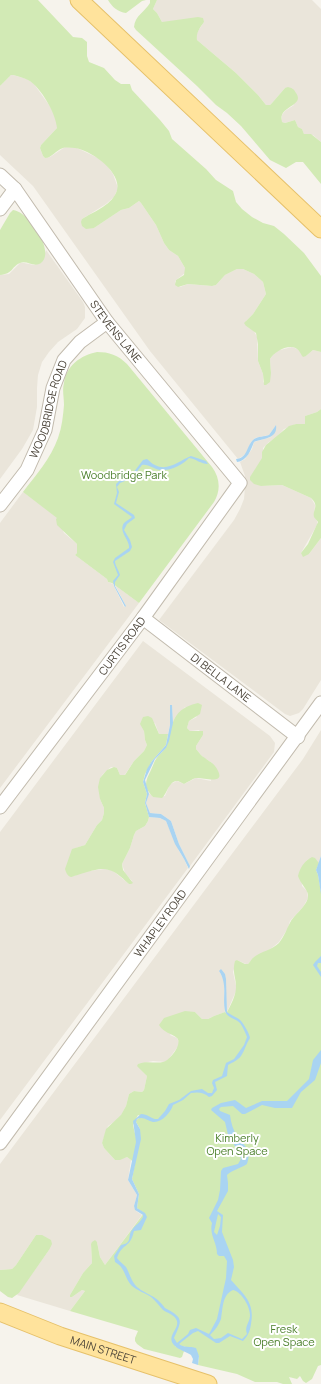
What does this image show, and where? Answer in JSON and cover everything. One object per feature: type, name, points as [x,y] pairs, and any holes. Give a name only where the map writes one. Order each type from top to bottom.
[{"type":"main road","points":[[79,0],[321,229]]},
{"type":"main road","name":"MAIN STREET","points":[[0,1312],[60,1336],[208,1384]]},
{"type":"street","name":"STEVENS LANE","points":[[0,175],[15,189],[107,322],[240,482]]},
{"type":"street","points":[[0,209],[15,189]]},
{"type":"street","name":"WOODBRIDGE ROAD","points":[[0,505],[27,470],[45,430],[54,388],[64,360],[80,342],[107,322]]},
{"type":"street","name":"CURTIS ROAD","points":[[0,806],[143,618],[240,482]]},
{"type":"street","name":"DI BELLA LANE","points":[[143,618],[298,737]]},
{"type":"street","name":"WHAPLEY ROAD","points":[[0,1143],[321,704]]},
{"type":"shaded area","points":[[157,0],[312,0],[321,9],[321,142],[313,135],[304,134],[302,129],[298,127],[295,120],[285,123],[282,122],[282,115],[294,105],[285,88],[270,105],[266,105],[236,73],[197,40],[196,35],[204,22],[162,22],[153,9]]},
{"type":"shaded area","points":[[11,75],[27,79],[34,84],[49,105],[57,120],[57,128],[40,148],[45,158],[50,157],[65,147],[77,148],[98,158],[106,164],[113,174],[118,188],[114,197],[106,204],[82,219],[94,228],[121,210],[129,208],[139,201],[156,225],[164,243],[169,250],[178,256],[185,268],[185,273],[175,282],[180,287],[188,284],[216,285],[225,275],[237,269],[243,269],[254,274],[263,282],[266,294],[253,314],[246,321],[246,326],[254,331],[257,337],[258,361],[263,374],[263,383],[271,373],[270,359],[276,351],[292,347],[306,356],[313,350],[321,352],[321,409],[305,416],[305,424],[296,424],[284,429],[276,438],[269,442],[263,448],[263,458],[257,467],[261,486],[282,485],[311,498],[315,505],[314,516],[317,521],[317,525],[301,553],[309,554],[321,538],[321,680],[299,713],[290,716],[285,714],[159,620],[234,520],[244,499],[245,476],[240,462],[245,459],[252,449],[254,442],[271,437],[276,425],[269,435],[255,438],[251,442],[246,454],[238,459],[150,351],[33,186],[0,155],[0,86]]},
{"type":"shaded area","points":[[46,250],[83,302],[85,307],[85,318],[77,329],[58,342],[42,362],[38,375],[37,407],[33,430],[22,449],[0,479],[0,275],[9,274],[20,263],[34,265],[42,262]]},
{"type":"shaded area","points":[[23,492],[58,518],[64,533],[77,544],[77,553],[75,555],[107,579],[108,582],[113,584],[124,607],[126,606],[115,585],[139,603],[0,788],[0,523]]},
{"type":"shaded area","points":[[143,641],[270,736],[275,743],[274,752],[190,866],[179,844],[171,821],[161,814],[150,813],[146,803],[149,793],[153,797],[165,796],[170,784],[177,781],[184,784],[196,778],[211,781],[212,763],[203,757],[196,749],[196,746],[203,735],[199,730],[190,731],[187,728],[189,721],[197,717],[185,707],[173,723],[172,706],[170,705],[170,725],[168,734],[159,734],[155,723],[144,731],[147,745],[124,776],[120,775],[117,768],[111,767],[100,778],[100,799],[104,808],[104,813],[102,820],[97,825],[85,845],[76,848],[74,876],[82,872],[104,869],[112,870],[129,884],[132,881],[125,873],[122,864],[136,831],[145,826],[149,817],[160,818],[166,821],[188,868],[0,1120],[0,832]]},
{"type":"shaded area","points":[[321,730],[321,856],[319,863],[314,858],[307,860],[301,869],[302,886],[307,891],[308,898],[303,907],[290,921],[288,928],[279,942],[268,951],[254,957],[248,964],[237,960],[233,972],[236,991],[227,1012],[225,974],[219,971],[224,980],[225,1012],[208,1019],[202,1019],[195,1012],[170,1035],[177,1038],[179,1045],[168,1060],[165,1062],[153,1061],[138,1064],[147,1076],[144,1090],[142,1092],[134,1091],[129,1094],[126,1106],[121,1116],[108,1126],[102,1143],[104,1148],[115,1160],[127,1157],[131,1160],[128,1180],[137,1195],[134,1206],[136,1211],[142,1215],[105,1265],[100,1257],[97,1242],[91,1244],[92,1263],[83,1273],[70,1295],[72,1297],[82,1290],[85,1291],[70,1311],[17,1295],[49,1250],[36,1235],[12,1269],[0,1270],[0,1164],[303,759]]},
{"type":"green space","points":[[0,0],[38,0],[73,37],[82,38],[87,42],[87,56],[89,62],[104,68],[121,84],[130,84],[132,90],[169,131],[172,139],[206,169],[216,180],[233,191],[236,202],[242,209],[263,223],[274,226],[304,253],[321,276],[321,352],[313,350],[303,357],[294,347],[278,351],[270,359],[270,382],[264,385],[263,374],[258,361],[258,344],[256,333],[244,323],[253,314],[266,294],[263,282],[254,274],[243,269],[237,269],[225,275],[216,285],[188,284],[178,287],[175,285],[176,280],[184,275],[185,268],[178,256],[169,250],[164,243],[156,225],[139,201],[129,208],[121,210],[94,228],[86,229],[82,226],[82,219],[106,205],[113,198],[116,193],[116,178],[105,164],[82,150],[75,148],[64,148],[47,158],[43,156],[40,148],[41,145],[57,128],[54,116],[47,101],[33,83],[21,77],[11,75],[0,86]]},
{"type":"green space","points":[[108,0],[146,0],[142,1],[126,13],[120,12],[111,5]]},
{"type":"green space","points":[[150,0],[157,0],[153,9],[162,22],[198,17],[203,18],[204,22],[198,32],[197,40],[236,73],[266,105],[270,105],[285,88],[288,87],[294,90],[298,100],[284,112],[282,122],[285,123],[295,120],[298,127],[302,129],[304,134],[311,134],[321,142],[321,184],[303,162],[296,162],[286,168],[270,160],[241,126],[216,105],[136,30],[134,27],[136,19],[148,6]]},
{"type":"green space","points":[[13,210],[26,217],[38,232],[43,241],[45,257],[41,263],[36,265],[23,262],[17,265],[10,272],[0,275],[0,230]]},
{"type":"green space","name":"Woodbridge Park","points":[[97,352],[113,355],[120,358],[127,364],[212,467],[217,475],[219,484],[218,493],[214,502],[139,603],[112,583],[108,582],[107,579],[75,555],[77,553],[77,544],[57,525],[57,518],[23,492],[38,473],[58,438],[64,405],[63,386],[68,371],[75,362],[91,353]]},
{"type":"green space","points":[[321,409],[321,538],[309,554],[303,557],[301,553],[308,544],[318,522],[314,517],[314,501],[311,498],[282,485],[261,486],[254,484],[250,480],[250,477],[262,458],[262,452],[266,445],[289,426],[305,424],[305,416]]},
{"type":"green space","points":[[198,703],[202,705],[200,714],[189,721],[187,728],[190,731],[203,731],[203,735],[196,746],[196,749],[202,756],[213,763],[219,773],[219,777],[214,780],[196,778],[184,784],[175,781],[170,785],[162,798],[153,797],[146,787],[146,781],[155,760],[166,747],[170,731],[177,715],[188,706]]},
{"type":"green space","points":[[148,716],[152,718],[159,734],[168,734],[166,745],[152,761],[145,774],[143,782],[147,794],[145,803],[149,817],[148,821],[145,826],[136,831],[122,864],[123,870],[133,883],[129,884],[115,872],[104,869],[71,877],[67,874],[65,869],[72,849],[85,845],[97,825],[102,820],[104,808],[100,799],[98,787],[100,778],[107,770],[114,767],[117,768],[120,775],[125,775],[134,761],[144,751],[147,745],[144,731],[140,724],[143,717]]},
{"type":"green space","name":"Kimberly Open Space","points":[[312,857],[319,863],[316,870],[321,892],[321,1365],[318,1366],[312,1379],[306,1383],[300,1376],[297,1379],[289,1377],[292,1384],[255,1382],[237,1374],[198,1365],[199,1356],[190,1347],[175,1346],[184,1351],[182,1357],[180,1358],[144,1349],[135,1341],[138,1331],[70,1311],[85,1291],[82,1290],[72,1297],[70,1297],[70,1295],[83,1273],[92,1263],[92,1242],[95,1240],[97,1242],[100,1257],[105,1265],[144,1213],[137,1208],[139,1194],[132,1179],[135,1163],[127,1157],[120,1160],[115,1160],[104,1148],[102,1143],[106,1129],[121,1115],[126,1106],[129,1094],[134,1091],[142,1092],[144,1090],[147,1076],[137,1066],[138,1064],[144,1062],[157,1063],[166,1061],[172,1056],[177,1048],[177,1038],[163,1030],[159,1025],[164,1018],[185,1011],[195,1012],[202,1019],[208,1019],[225,1012],[228,1015],[227,1012],[236,990],[234,969],[235,961],[237,960],[248,964],[260,953],[273,947],[281,941],[291,921],[308,898],[308,893],[298,876],[303,865]],"holes":[[[138,1115],[145,1118],[141,1117],[136,1120],[140,1129],[136,1138],[133,1125]]]},
{"type":"green space","points":[[36,1235],[42,1235],[51,1240],[52,1244],[19,1293],[12,1298],[8,1297],[0,1291],[0,1270],[12,1269]]},
{"type":"water","points":[[276,425],[276,430],[273,435],[266,439],[254,442],[246,457],[237,462],[236,459],[243,457],[253,440],[269,435]]},
{"type":"water","points":[[191,456],[206,461],[208,464],[189,458],[180,465],[168,470],[160,470],[147,465],[142,465],[132,478],[120,483],[117,487],[119,492],[116,503],[134,515],[135,518],[127,524],[124,530],[132,547],[130,551],[115,561],[120,575],[115,582],[115,586],[126,606],[125,607],[114,586],[113,581],[118,575],[113,562],[115,558],[129,548],[128,542],[122,530],[124,523],[132,517],[114,504],[117,493],[116,484],[119,481],[130,477],[143,460],[147,459],[154,465],[165,467],[174,465]]},
{"type":"water","points":[[170,705],[172,705],[173,723],[169,741],[166,748],[155,759],[145,780],[149,794],[146,803],[150,813],[161,814],[171,821],[179,844],[190,866],[189,869],[175,844],[166,821],[160,818],[149,817],[145,803],[147,794],[143,782],[147,769],[166,745],[170,725]]},
{"type":"water","points":[[321,856],[321,894],[316,870]]},
{"type":"water","points":[[321,956],[321,963],[318,963],[317,966],[321,972],[321,977],[313,965]]},
{"type":"water","points":[[221,969],[225,974],[226,979],[227,1012],[241,1021],[250,1038],[241,1056],[228,1065],[227,1076],[215,1082],[217,1090],[212,1096],[209,1097],[205,1094],[196,1092],[191,1093],[183,1100],[173,1105],[168,1114],[160,1121],[153,1122],[144,1118],[137,1119],[136,1122],[140,1129],[141,1139],[132,1179],[139,1194],[137,1208],[145,1213],[147,1217],[141,1230],[134,1231],[130,1241],[121,1250],[117,1258],[126,1267],[137,1287],[155,1298],[165,1308],[176,1314],[180,1320],[179,1327],[174,1338],[177,1343],[188,1334],[190,1330],[196,1328],[209,1334],[217,1319],[226,1278],[227,1261],[224,1256],[219,1256],[217,1254],[212,1235],[212,1223],[209,1218],[218,1200],[221,1171],[223,1168],[238,1164],[241,1159],[228,1135],[225,1122],[211,1110],[212,1108],[221,1103],[235,1100],[246,1108],[262,1101],[287,1101],[309,1079],[313,1060],[321,1050],[321,1063],[315,1080],[301,1092],[292,1108],[275,1108],[262,1105],[245,1114],[242,1114],[233,1106],[221,1107],[219,1109],[220,1111],[230,1115],[234,1131],[247,1148],[249,1155],[247,1164],[227,1175],[228,1191],[217,1211],[223,1215],[222,1232],[233,1260],[234,1267],[231,1280],[250,1304],[252,1316],[251,1327],[246,1337],[243,1341],[230,1336],[219,1343],[216,1343],[198,1331],[179,1344],[196,1348],[199,1356],[198,1365],[192,1363],[193,1359],[191,1355],[175,1346],[172,1342],[172,1335],[177,1326],[175,1317],[163,1310],[151,1297],[129,1283],[119,1264],[115,1262],[114,1256],[121,1245],[127,1243],[132,1230],[143,1217],[143,1215],[135,1210],[134,1206],[137,1195],[128,1180],[136,1142],[133,1121],[141,1114],[158,1119],[169,1104],[179,1100],[191,1091],[202,1089],[208,1093],[212,1093],[214,1088],[212,1083],[213,1080],[222,1076],[226,1063],[234,1059],[244,1045],[247,1037],[240,1023],[229,1017],[225,1011],[224,986],[222,976],[219,971]],"holes":[[[218,1214],[221,1217],[217,1235],[214,1232]],[[233,1290],[245,1300],[249,1308],[250,1315],[246,1329],[247,1334],[242,1339],[228,1333],[221,1338],[214,1339],[210,1335],[217,1327],[221,1319],[225,1298],[229,1292]]]},
{"type":"park label","name":"Fresk Open Space","points":[[284,1335]]}]
